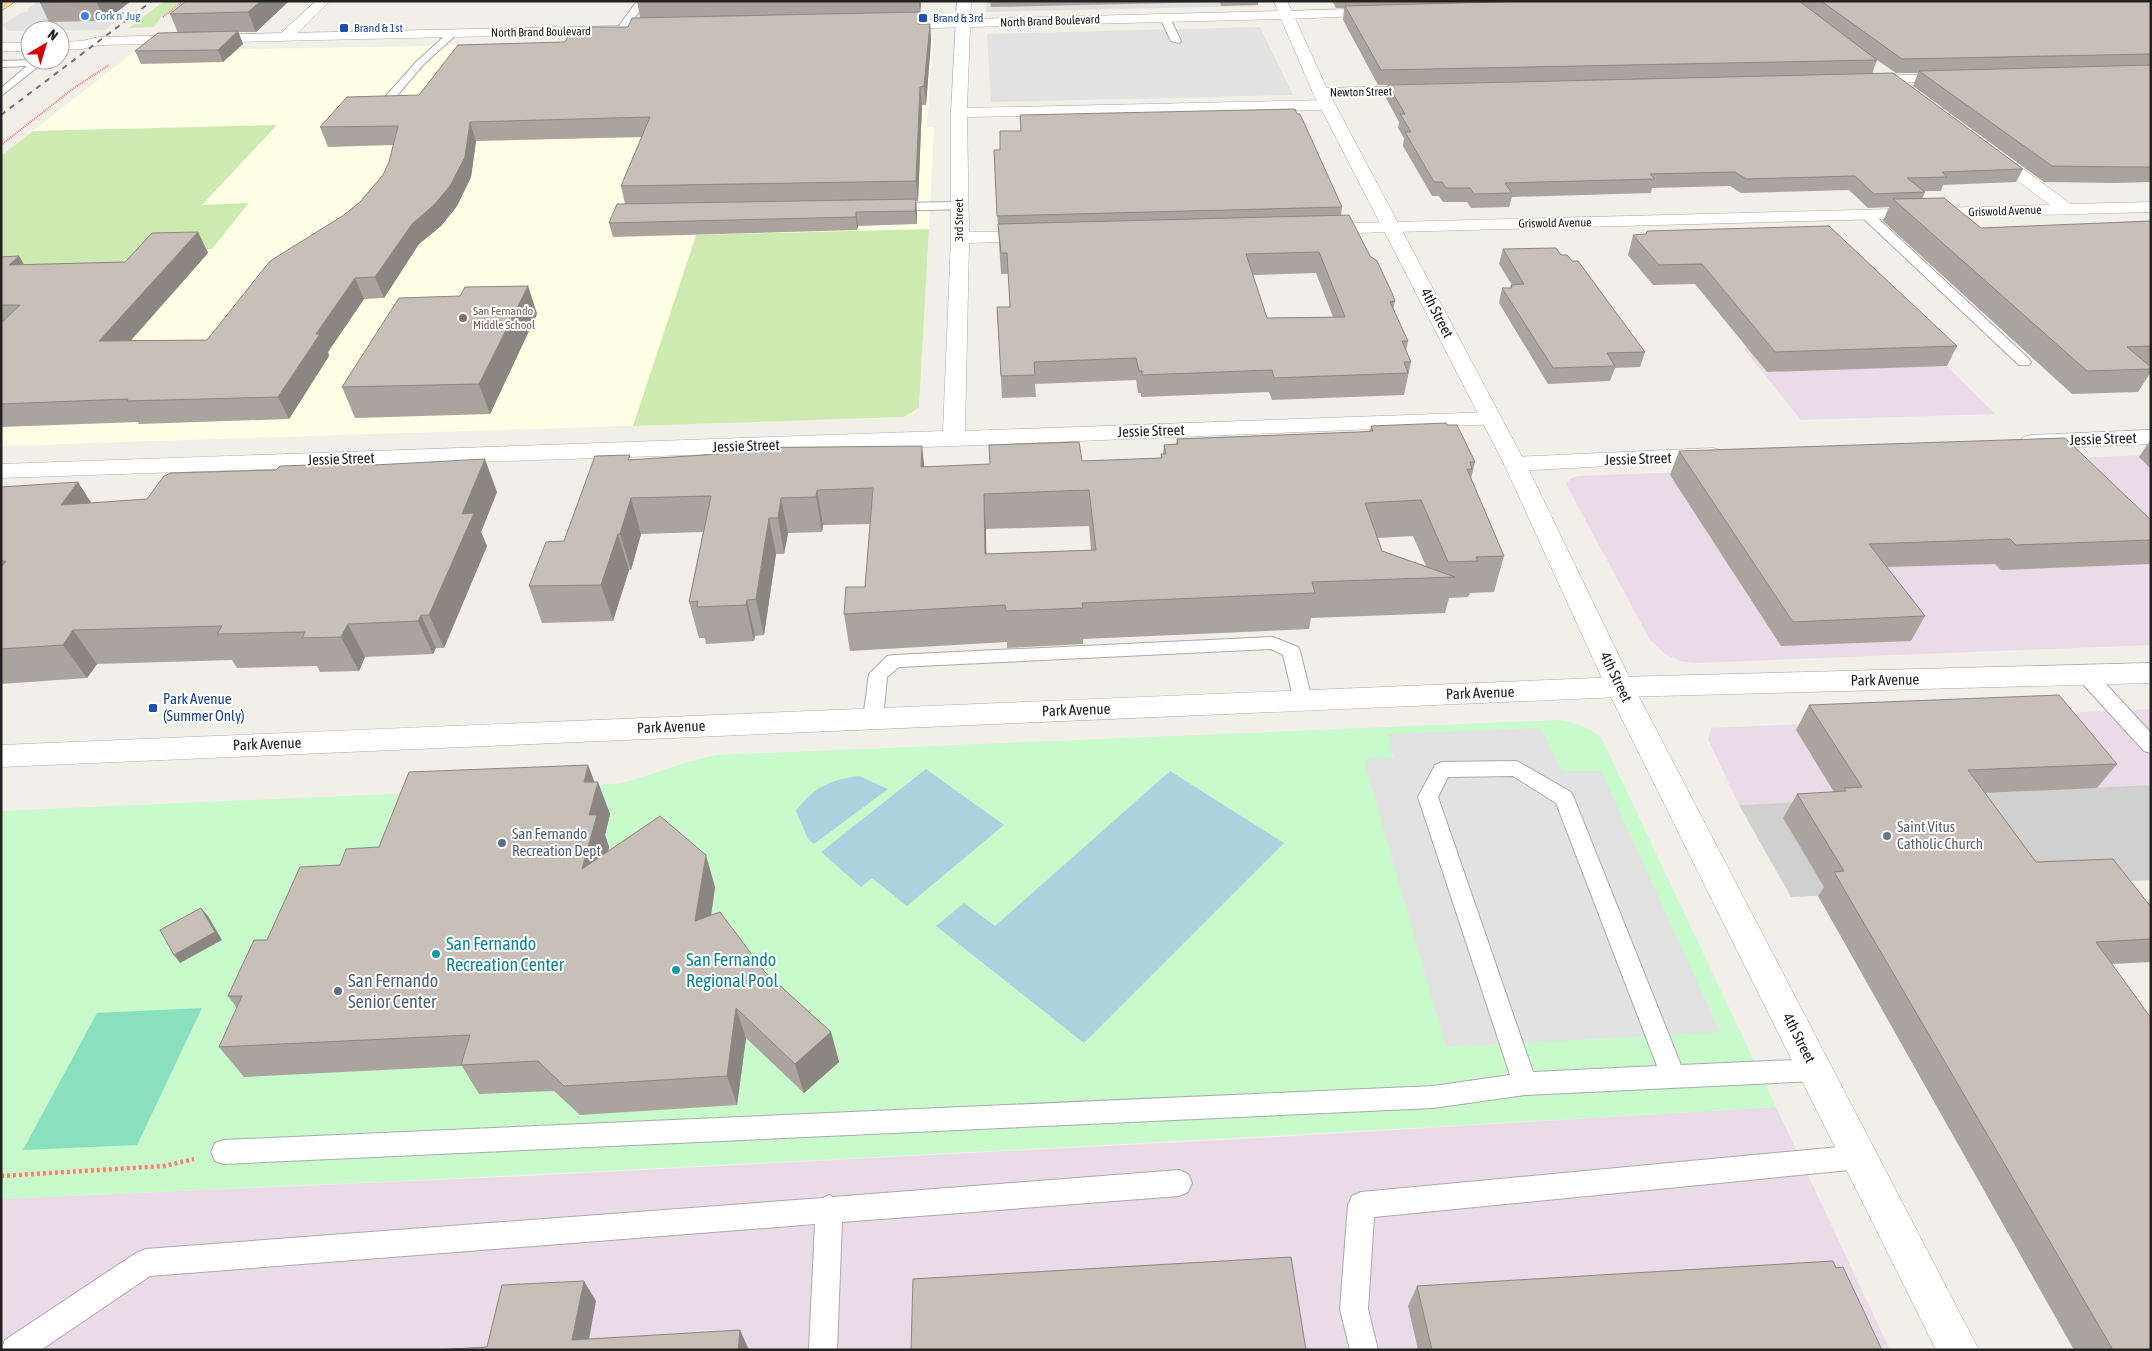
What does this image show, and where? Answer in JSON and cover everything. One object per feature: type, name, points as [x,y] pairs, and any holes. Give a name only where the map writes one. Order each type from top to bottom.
[{"type":"main road","points":[[1,6],[10,1]]},
{"type":"street","points":[[285,37],[324,1]]},
{"type":"street","name":"3rd Street","points":[[954,438],[960,238],[959,113],[964,1]]},
{"type":"street","name":"North Brand Boulevard","points":[[882,25],[1165,18],[1283,8],[1391,12]]},
{"type":"street","name":"4th Street","points":[[1283,8],[1325,99],[1515,464],[1620,687],[1958,1350]]},
{"type":"street","name":"North Brand Boulevard","points":[[100,40],[640,30]]},
{"type":"street","points":[[70,38],[88,37],[100,40]]},
{"type":"street","points":[[1,38],[20,42]]},
{"type":"street","points":[[70,46],[82,45],[100,40]]},
{"type":"street","points":[[1,47],[20,45]]},
{"type":"street","points":[[1874,66],[1909,92]]},
{"type":"street","points":[[1844,81],[1971,78]]},
{"type":"street","name":"Newton Street","points":[[959,113],[1325,99],[1440,90]]},
{"type":"street","points":[[1979,145],[2066,209]]},
{"type":"street","name":"Griswold Avenue","points":[[1304,229],[1868,216],[2151,207]]},
{"type":"street","points":[[960,238],[1058,236]]},
{"type":"street","name":"Jessie Street","points":[[1,471],[1491,419]]},
{"type":"street","name":"Jessie Street","points":[[2012,443],[2151,437]]},
{"type":"street","name":"Jessie Street","points":[[1515,464],[1733,454]]},
{"type":"street","name":"Park Avenue","points":[[1,756],[1620,687],[2151,673]]},
{"type":"lane","points":[[621,30],[641,4],[641,1]]},
{"type":"lane","points":[[1165,18],[1176,41]]},
{"type":"lane","points":[[380,109],[420,63],[452,34]]},
{"type":"lane","points":[[1,63],[20,50]]},
{"type":"lane","points":[[1,63],[37,63],[1,93]]},
{"type":"lane","points":[[878,208],[960,206]]},
{"type":"lane","points":[[1868,216],[2024,362]]},
{"type":"lane","points":[[873,719],[878,674],[894,661],[1263,644],[1273,644],[1291,651],[1302,700]]},
{"type":"lane","points":[[2086,675],[2151,746]]},
{"type":"lane","points":[[1525,1084],[1428,797],[1442,770],[1517,768],[1564,798],[1673,1076]]},
{"type":"lane","points":[[224,1152],[1433,1097],[1525,1084],[1816,1070]]},
{"type":"lane","points":[[1364,1350],[1354,1309],[1361,1205],[1860,1157]]},
{"type":"lane","points":[[15,1350],[146,1262],[830,1208],[1179,1183]]},
{"type":"lane","points":[[823,1350],[830,1208]]},
{"type":"path","points":[[1,145],[74,88],[115,61]]},
{"type":"path","points":[[1,1176],[164,1166],[224,1152]]},
{"type":"shaded area","points":[[39,1],[79,1],[53,20],[20,20],[20,31],[9,31],[2,25],[21,13],[29,11],[27,9]]},
{"type":"shaded area","points":[[986,1],[1256,1],[1258,6],[986,12]]},
{"type":"shaded area","points":[[118,20],[105,30],[70,30],[70,22]]},
{"type":"shaded area","points":[[1260,27],[1293,95],[991,102],[987,34]]},
{"type":"shaded area","name":"San Fernando Middle School","points":[[933,37],[927,127],[934,127],[929,229],[919,408],[913,414],[904,417],[1,446],[1,156],[135,51]]},
{"type":"shaded area","points":[[1870,290],[1995,414],[1801,420],[1744,349]]},
{"type":"shaded area","points":[[2151,455],[2151,645],[1695,663],[1680,661],[1665,654],[1650,640],[1566,484],[1571,478],[1579,476]]},
{"type":"shaded area","points":[[2151,709],[2151,785],[1739,805],[1708,739],[1711,728]]},
{"type":"shaded area","points":[[1541,728],[1562,771],[1601,771],[1720,1032],[1446,1047],[1364,760],[1394,758],[1388,734]]},
{"type":"shaded area","points":[[2151,785],[2151,880],[1791,897],[1739,805]]},
{"type":"shaded area","points":[[1776,1107],[1890,1350],[1,1350],[1,1199],[527,1176],[1262,1138]]},
{"type":"green space","points":[[164,1],[181,1],[161,17],[154,27],[129,28]]},
{"type":"green space","points":[[277,125],[202,205],[249,203],[212,249],[203,249],[137,282],[1,273],[1,156],[33,131]]},
{"type":"green space","points":[[929,229],[919,408],[904,417],[633,426],[696,235]]},
{"type":"green space","points":[[1559,720],[1582,726],[1602,739],[1776,1107],[889,1156],[1,1199],[1,811],[616,784],[717,755]]},
{"type":"green space","points":[[202,1008],[137,1145],[23,1150],[97,1013]]},
{"type":"water","points":[[926,769],[1004,825],[907,906],[872,878],[861,887],[821,852]]},
{"type":"water","points":[[1170,771],[1284,843],[1084,1043],[936,926],[964,903],[995,926]]},
{"type":"water","points":[[859,776],[888,789],[814,844],[808,839],[796,811],[809,796],[823,786]]},
{"type":"building","points":[[42,1],[96,1],[40,3]]},
{"type":"building","points":[[186,1],[261,1],[248,12],[170,14]]},
{"type":"building","points":[[1531,1],[1799,1],[1877,60],[1381,70],[1345,6]]},
{"type":"building","points":[[1821,1],[2151,1],[2151,54],[1902,59]]},
{"type":"building","points":[[919,12],[918,24],[930,24],[924,86],[920,87],[916,181],[621,186],[650,117],[470,122],[465,157],[450,186],[434,205],[412,224],[375,277],[355,278],[316,334],[320,334],[278,397],[127,401],[128,399],[1,404],[1,323],[20,305],[1,305],[1,257],[19,256],[9,265],[125,262],[152,233],[198,232],[99,341],[207,340],[270,261],[344,215],[360,202],[383,175],[389,162],[398,126],[320,127],[347,97],[419,95],[458,45],[565,42],[571,31],[587,31],[589,27],[628,27],[632,18]]},
{"type":"building","points":[[238,31],[218,50],[135,51],[158,33]]},
{"type":"building","points":[[2151,65],[2151,167],[2052,166],[1919,71]]},
{"type":"building","points":[[1893,73],[2023,169],[1942,172],[1947,177],[1907,178],[1925,192],[1874,194],[1855,176],[1746,179],[1735,172],[1650,174],[1655,179],[1505,183],[1512,193],[1474,194],[1470,188],[1446,188],[1442,182],[1434,182],[1405,132],[1411,132],[1400,114],[1405,114],[1388,85]]},
{"type":"building","points":[[1295,109],[1297,114],[1300,114],[1342,207],[997,216],[994,150],[1000,150],[1000,131],[1021,131],[1020,115]]},
{"type":"building","points":[[1944,198],[1981,228],[2151,221],[2151,346],[2127,347],[2151,369],[2087,371],[1893,199]]},
{"type":"building","points":[[916,199],[915,211],[856,212],[856,217],[609,223],[617,204]]},
{"type":"building","points":[[1349,215],[1370,256],[1377,261],[1395,301],[1390,302],[1408,341],[1402,341],[1411,362],[1404,362],[1408,373],[1274,378],[1272,370],[1142,375],[1136,358],[1034,362],[1035,375],[1001,376],[997,307],[1010,307],[1007,253],[1001,253],[998,224]],"holes":[[[1319,252],[1345,317],[1267,318],[1246,254]]]},
{"type":"building","points":[[1829,226],[1957,346],[1775,352],[1702,264],[1659,265],[1633,235],[1646,234],[1647,231]]},
{"type":"building","points":[[1556,248],[1561,255],[1567,255],[1572,261],[1578,261],[1645,352],[1607,353],[1615,366],[1553,368],[1502,288],[1512,288],[1511,285],[1524,284],[1503,249]]},
{"type":"building","points":[[528,286],[479,384],[342,387],[399,298],[460,296],[465,287]]},
{"type":"building","points":[[1446,423],[1447,425],[1457,425],[1475,462],[1470,462],[1472,469],[1467,469],[1504,556],[1476,557],[1478,561],[1448,562],[1421,500],[1365,503],[1382,551],[1455,577],[1312,582],[1315,593],[1082,603],[1083,608],[1006,611],[1005,605],[844,614],[846,587],[865,587],[873,488],[817,490],[816,497],[781,498],[778,518],[769,518],[756,599],[747,600],[746,605],[697,607],[698,601],[689,602],[711,496],[631,498],[601,585],[529,586],[546,542],[564,541],[595,456],[630,455],[628,460],[719,454],[721,448],[922,446],[921,467],[990,464],[989,445],[1079,442],[1082,461],[1162,458],[1161,454],[1166,454],[1164,445],[1178,444],[1177,439],[1373,431],[1371,426]],"holes":[[[1089,490],[1096,550],[985,554],[984,494]]]},
{"type":"building","points":[[2065,438],[2151,520],[2151,540],[2016,545],[2010,539],[1869,544],[1925,616],[1793,622],[1679,451]]},
{"type":"building","points":[[485,459],[462,514],[474,513],[429,615],[421,615],[418,621],[348,624],[341,637],[302,638],[305,632],[217,634],[222,626],[73,630],[63,645],[1,649],[1,567],[6,561],[1,561],[1,487],[78,482],[61,505],[147,499],[164,476],[171,473],[276,470],[280,466],[375,463],[374,465]]},
{"type":"building","points":[[2059,695],[2117,764],[1968,770],[2036,862],[2113,859],[2151,907],[2151,939],[2096,942],[2151,1018],[2151,1350],[2113,1350],[1834,872],[1844,871],[1797,794],[1846,791],[1844,788],[1862,787],[1809,705]]},
{"type":"building","points":[[588,765],[584,782],[598,782],[589,815],[597,815],[582,869],[660,816],[706,855],[695,921],[720,912],[765,972],[831,1032],[795,1064],[736,1008],[727,1076],[564,1086],[538,1061],[461,1065],[470,1035],[219,1047],[242,996],[228,996],[254,940],[267,940],[300,867],[340,865],[346,849],[379,847],[409,772]]},
{"type":"building","points":[[201,908],[215,932],[174,955],[160,930]]},
{"type":"building","points":[[1291,1257],[1306,1350],[911,1350],[913,1279]]},
{"type":"building","points":[[1833,1261],[1836,1268],[1843,1267],[1882,1350],[1432,1350],[1417,1286]]},
{"type":"building","points":[[584,1281],[572,1340],[740,1330],[738,1350],[434,1350],[487,1347],[502,1285]]},
{"type":"railway","points":[[1,115],[152,1]]},
{"type":"place","name":"Cork n' Jug","points":[[85,16]]},
{"type":"place","name":"Brand & 3rd","points":[[923,18]]},
{"type":"place","name":"Brand & 1st","points":[[344,28]]},
{"type":"place","name":"San Fernando Middle School","points":[[463,318]]},
{"type":"place","name":"Park Avenue (Summer Only)","points":[[153,708]]},
{"type":"place","name":"Saint Vitus Catholic Church","points":[[1887,836]]},
{"type":"place","name":"San Fernando Recreation Dept","points":[[502,843]]},
{"type":"place","name":"San Fernando Recreation Center","points":[[436,954]]},
{"type":"place","name":"San Fernando Regional Pool","points":[[676,970]]},
{"type":"place","name":"San Fernando Senior Center","points":[[338,991]]}]
